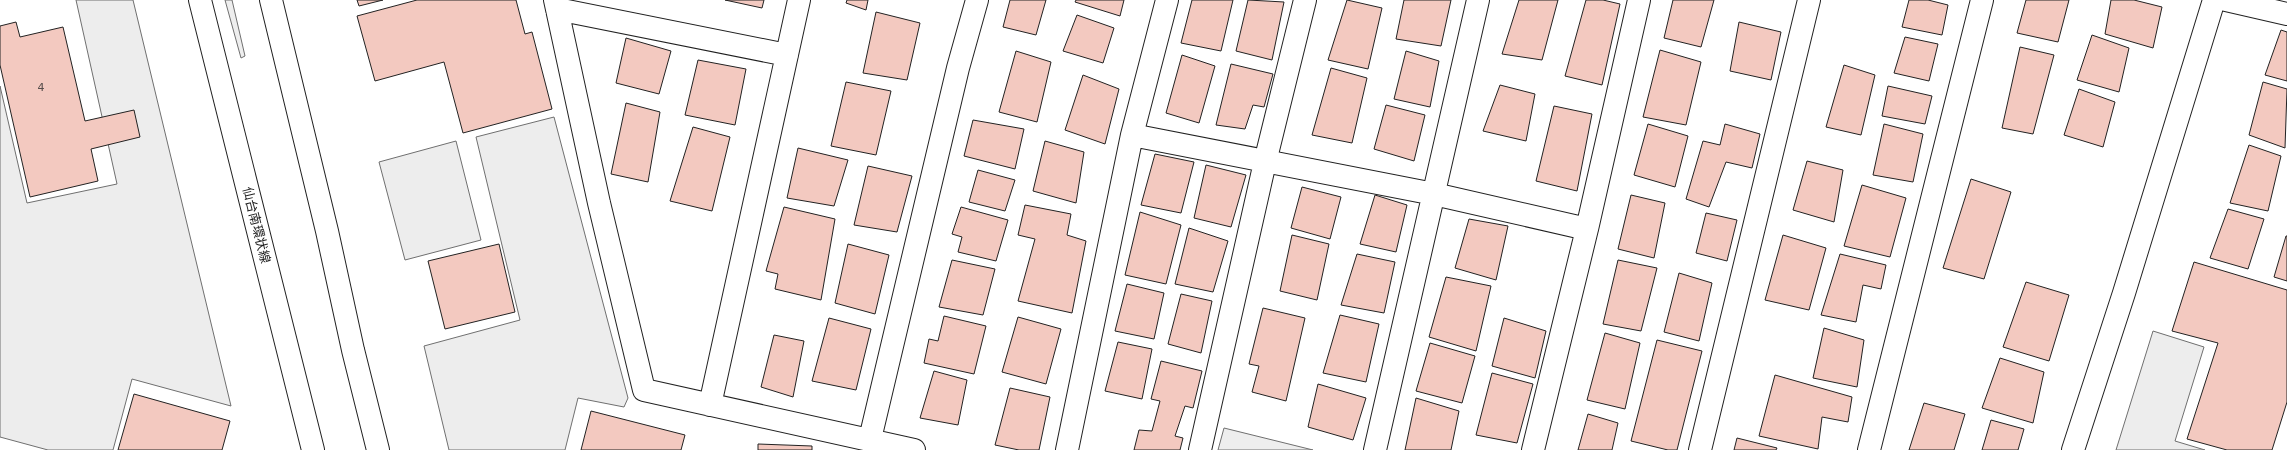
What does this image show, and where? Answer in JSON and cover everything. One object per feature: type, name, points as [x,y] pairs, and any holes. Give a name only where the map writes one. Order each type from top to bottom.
[{"type":"street","name":"仙台南環状線","points":[[200,0],[313,450]]},
{"type":"street","points":[[272,0],[327,231],[353,350],[378,450]]},
{"type":"street","points":[[710,404],[786,55],[800,0]]},
{"type":"street","points":[[870,439],[956,76],[977,0]]},
{"type":"street","points":[[1067,450],[1132,135],[1167,0]]},
{"type":"street","points":[[1200,450],[1265,162],[1305,0]]},
{"type":"street","points":[[1375,450],[1478,0]]},
{"type":"street","points":[[1533,450],[1587,228],[1639,0]]},
{"type":"street","points":[[1700,450],[1809,0]]},
{"type":"street","points":[[1869,450],[1982,0]]},
{"type":"street","points":[[2073,450],[2124,293],[2214,0]]},
{"type":"street","points":[[2226,0],[2287,14]]},
{"type":"street","points":[[786,55],[556,4],[599,203],[644,390],[914,450]]},
{"type":"street","points":[[1132,135],[1434,194],[1587,228]]},
{"type":"shaded area","points":[[76,0],[133,0],[231,406],[132,379],[113,450],[48,450],[0,437],[0,86],[27,203],[117,184]]},
{"type":"shaded area","points":[[225,0],[232,0],[245,56],[241,58]]},
{"type":"shaded area","points":[[554,117],[628,398],[624,407],[578,398],[565,450],[449,450],[424,346],[520,320],[476,137]]},
{"type":"shaded area","points":[[456,141],[481,240],[405,260],[379,162]]},
{"type":"shaded area","points":[[2153,331],[2204,347],[2175,441],[2205,450],[2116,450]]},
{"type":"shaded area","points":[[1224,428],[1313,450],[1218,450]]},
{"type":"building","points":[[357,0],[383,0],[359,6]]},
{"type":"building","points":[[417,0],[516,0],[525,34],[532,32],[552,109],[463,133],[444,62],[375,81],[357,16]]},
{"type":"building","points":[[725,0],[764,0],[762,8]]},
{"type":"building","points":[[847,0],[868,0],[866,10],[846,3]]},
{"type":"building","points":[[1010,0],[1046,0],[1036,35],[1003,27]]},
{"type":"building","points":[[1076,0],[1124,0],[1120,16],[1075,2]]},
{"type":"building","points":[[1192,0],[1233,0],[1221,51],[1181,43]]},
{"type":"building","points":[[1248,0],[1284,2],[1272,60],[1236,51]]},
{"type":"building","points":[[1347,0],[1382,8],[1368,69],[1328,60]]},
{"type":"building","points":[[1404,0],[1451,0],[1441,46],[1396,39]]},
{"type":"building","points":[[1519,0],[1558,0],[1542,60],[1502,54]]},
{"type":"building","points":[[1586,0],[1603,0],[1620,4],[1602,85],[1565,76]]},
{"type":"building","points":[[1673,0],[1714,0],[1701,47],[1664,38]]},
{"type":"building","points":[[1909,0],[1928,0],[1948,5],[1942,35],[1902,27]]},
{"type":"building","points":[[2026,0],[2069,0],[2058,42],[2017,33]]},
{"type":"building","points":[[2111,0],[2134,0],[2162,7],[2153,48],[2105,34]]},
{"type":"building","points":[[876,12],[920,23],[907,80],[863,73]]},
{"type":"building","points":[[1077,15],[1114,28],[1103,63],[1063,51]]},
{"type":"building","points":[[16,22],[20,37],[63,27],[85,121],[134,110],[140,137],[91,149],[98,181],[30,197],[0,65],[0,26]]},
{"type":"building","points":[[1739,22],[1781,32],[1771,80],[1730,71]]},
{"type":"building","points":[[2281,30],[2287,32],[2287,81],[2265,75]]},
{"type":"building","points":[[2092,35],[2129,48],[2119,92],[2077,80]]},
{"type":"building","points":[[1905,37],[1938,44],[1929,81],[1894,73]]},
{"type":"building","points":[[626,38],[671,51],[659,94],[616,83]]},
{"type":"building","points":[[2020,47],[2054,55],[2033,134],[2002,128]]},
{"type":"building","points":[[1660,50],[1701,62],[1686,125],[1643,117]]},
{"type":"building","points":[[1016,51],[1051,62],[1037,122],[999,112]]},
{"type":"building","points":[[1406,51],[1439,61],[1430,107],[1394,99]]},
{"type":"building","points":[[1182,55],[1215,66],[1199,123],[1166,113]]},
{"type":"building","points":[[698,60],[746,69],[735,125],[685,115]]},
{"type":"building","points":[[1231,64],[1273,74],[1264,107],[1253,105],[1245,129],[1216,125]]},
{"type":"building","points":[[1844,65],[1875,75],[1861,135],[1826,127]]},
{"type":"building","points":[[1331,68],[1367,78],[1352,143],[1312,135]]},
{"type":"building","points":[[1083,75],[1119,89],[1105,144],[1065,130]]},
{"type":"building","points":[[846,82],[891,91],[876,155],[831,146]]},
{"type":"building","points":[[2263,82],[2287,89],[2285,148],[2249,135]]},
{"type":"building","points":[[1500,85],[1535,94],[1526,141],[1483,131]]},
{"type":"building","points":[[1888,86],[1932,96],[1925,124],[1882,116]]},
{"type":"building","points":[[2079,89],[2115,102],[2103,147],[2064,135]]},
{"type":"building","points":[[626,103],[660,112],[648,182],[611,174]]},
{"type":"building","points":[[1386,105],[1425,115],[1414,161],[1374,149]]},
{"type":"building","points":[[1554,106],[1592,114],[1577,191],[1536,181]]},
{"type":"building","points":[[973,120],[1024,129],[1015,169],[964,156]]},
{"type":"building","points":[[1648,124],[1688,136],[1675,187],[1634,175]]},
{"type":"building","points":[[1725,124],[1760,134],[1752,168],[1726,162],[1709,207],[1686,199],[1703,141],[1720,145]]},
{"type":"building","points":[[1884,124],[1923,134],[1913,182],[1873,175]]},
{"type":"building","points":[[693,127],[730,137],[712,211],[670,201]]},
{"type":"building","points":[[1045,141],[1084,152],[1076,203],[1033,191]]},
{"type":"building","points":[[2249,145],[2281,156],[2268,211],[2230,203]]},
{"type":"building","points":[[798,148],[848,160],[834,206],[787,198]]},
{"type":"building","points":[[1155,154],[1194,162],[1181,213],[1141,205]]},
{"type":"building","points":[[1807,161],[1843,170],[1834,222],[1793,210]]},
{"type":"building","points":[[1206,165],[1246,175],[1231,227],[1194,218]]},
{"type":"building","points":[[868,166],[912,176],[897,232],[854,225]]},
{"type":"building","points":[[978,170],[1015,180],[1005,211],[969,202]]},
{"type":"building","points":[[1971,179],[2011,192],[1984,279],[1943,268]]},
{"type":"building","points":[[1862,185],[1906,198],[1890,257],[1844,246]]},
{"type":"building","points":[[1302,187],[1341,197],[1330,239],[1291,228]]},
{"type":"building","points":[[1375,195],[1407,205],[1396,252],[1360,244]]},
{"type":"building","points":[[1631,195],[1665,203],[1654,258],[1618,249]]},
{"type":"building","points":[[1025,205],[1071,214],[1067,235],[1086,241],[1072,313],[1018,301],[1035,239],[1018,235]]},
{"type":"building","points":[[784,207],[835,219],[821,300],[775,289],[778,274],[766,271]]},
{"type":"building","points":[[961,207],[1008,220],[996,261],[958,252],[962,237],[952,234]]},
{"type":"building","points":[[2228,209],[2264,219],[2248,269],[2210,258]]},
{"type":"building","points":[[1140,212],[1181,225],[1166,284],[1125,275]]},
{"type":"building","points":[[1706,213],[1737,220],[1727,261],[1696,253]]},
{"type":"building","points":[[1469,219],[1508,226],[1496,280],[1455,268]]},
{"type":"building","points":[[1189,228],[1228,241],[1213,292],[1175,284]]},
{"type":"building","points":[[1292,235],[1329,244],[1317,300],[1280,291]]},
{"type":"building","points":[[1783,235],[1826,248],[1809,310],[1765,300]]},
{"type":"building","points":[[2287,236],[2287,281],[2274,277]]},
{"type":"building","points":[[499,244],[515,312],[445,329],[428,261]]},
{"type":"building","points":[[848,244],[889,255],[875,314],[835,303]]},
{"type":"building","points":[[1357,254],[1395,262],[1384,313],[1341,305]]},
{"type":"building","points":[[1840,254],[1886,265],[1881,289],[1863,285],[1856,322],[1821,315]]},
{"type":"building","points":[[952,260],[995,269],[983,315],[939,307]]},
{"type":"building","points":[[1618,260],[1657,268],[1641,331],[1603,324]]},
{"type":"building","points":[[2194,262],[2287,290],[2287,402],[2272,450],[2227,450],[2187,439],[2218,343],[2172,331]]},
{"type":"building","points":[[1679,273],[1712,283],[1699,341],[1664,332]]},
{"type":"building","points":[[1446,277],[1491,286],[1476,351],[1429,337]]},
{"type":"building","points":[[2026,282],[2069,295],[2049,361],[2003,347]]},
{"type":"building","points":[[1127,284],[1164,293],[1154,339],[1115,331]]},
{"type":"building","points":[[1181,294],[1212,301],[1201,353],[1168,344]]},
{"type":"building","points":[[1263,308],[1305,318],[1286,401],[1252,392],[1259,366],[1249,364]]},
{"type":"building","points":[[1340,315],[1379,324],[1366,382],[1323,373]]},
{"type":"building","points":[[944,316],[986,326],[974,374],[924,363],[929,339],[938,341]]},
{"type":"building","points":[[1018,317],[1061,329],[1046,384],[1002,372]]},
{"type":"building","points":[[829,318],[871,329],[856,390],[812,381]]},
{"type":"building","points":[[1504,318],[1546,331],[1535,378],[1492,366]]},
{"type":"building","points":[[1824,328],[1864,340],[1857,387],[1813,378]]},
{"type":"building","points":[[1605,333],[1640,343],[1625,409],[1587,400]]},
{"type":"building","points":[[774,335],[804,341],[793,397],[761,387]]},
{"type":"building","points":[[1657,340],[1702,351],[1677,450],[1668,450],[1631,441]]},
{"type":"building","points":[[1118,342],[1152,349],[1142,399],[1105,391]]},
{"type":"building","points":[[1430,343],[1475,356],[1462,403],[1416,391]]},
{"type":"building","points":[[2000,358],[2044,372],[2033,423],[1982,408]]},
{"type":"building","points":[[1161,361],[1202,371],[1193,408],[1185,406],[1175,436],[1183,438],[1180,450],[1134,450],[1139,430],[1152,431],[1160,401],[1151,399]]},
{"type":"building","points":[[934,371],[967,380],[958,425],[920,418]]},
{"type":"building","points":[[1492,373],[1533,384],[1517,443],[1476,435]]},
{"type":"building","points":[[1775,375],[1852,397],[1848,422],[1822,417],[1818,449],[1759,436]]},
{"type":"building","points":[[1318,384],[1366,398],[1353,440],[1308,427]]},
{"type":"building","points":[[1010,388],[1050,397],[1039,450],[1019,450],[995,445]]},
{"type":"building","points":[[134,394],[230,421],[222,450],[118,450]]},
{"type":"building","points":[[1416,398],[1459,411],[1451,450],[1405,450]]},
{"type":"building","points":[[1924,403],[1965,414],[1954,450],[1909,450]]},
{"type":"building","points":[[591,411],[685,435],[681,450],[581,450]]},
{"type":"building","points":[[1588,414],[1618,423],[1612,450],[1578,450]]},
{"type":"building","points":[[1991,420],[2024,429],[2018,450],[1982,450]]},
{"type":"building","points":[[1737,438],[1777,448],[1776,450],[1734,450]]},
{"type":"building","points":[[758,444],[812,446],[812,450],[758,450]]}]
